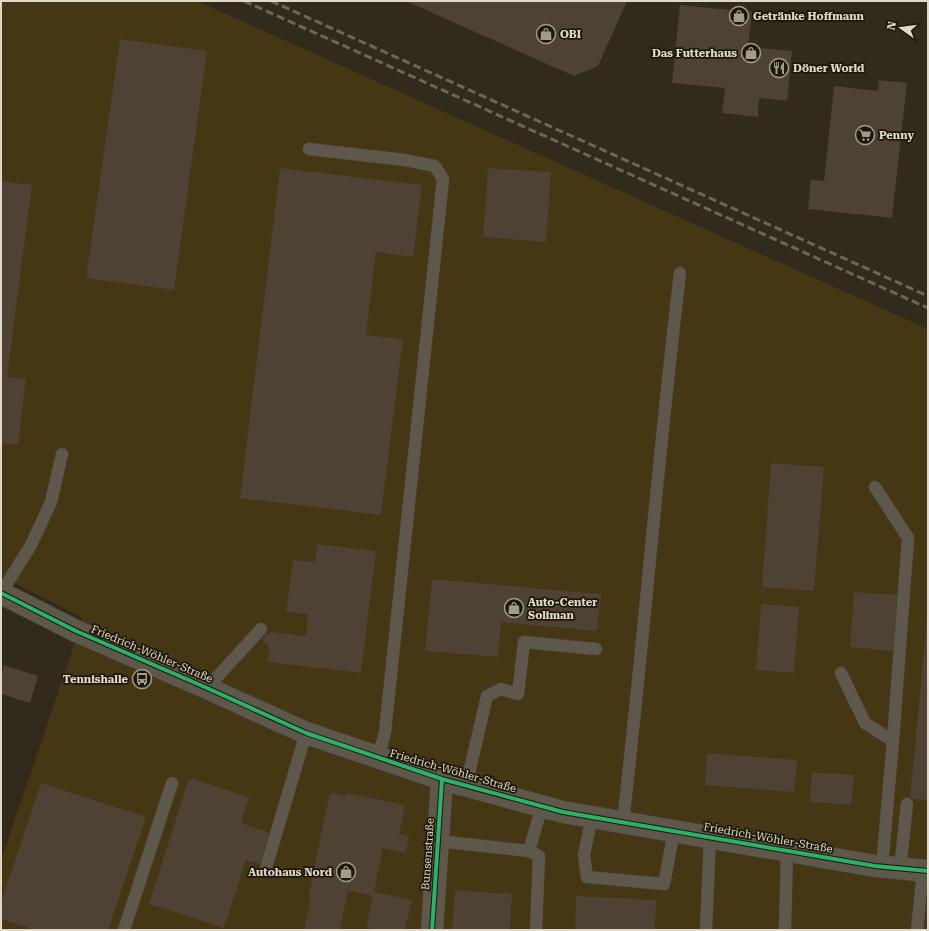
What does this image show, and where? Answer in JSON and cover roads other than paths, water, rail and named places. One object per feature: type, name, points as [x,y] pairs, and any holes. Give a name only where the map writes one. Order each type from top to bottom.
[{"type":"street","name":"Friedrich-Wöhler-Straße","points":[[1,593],[76,632],[207,688],[306,733],[442,780],[542,806],[592,817],[891,868],[925,871]]},
{"type":"street","name":"Bunsenstraße","points":[[432,930],[442,780]]},
{"type":"lane","points":[[309,149],[405,160],[435,166],[443,179],[385,732],[378,758]]},
{"type":"lane","points":[[623,822],[638,686],[666,389],[680,273]]},
{"type":"lane","points":[[1,593],[31,545],[51,502],[62,454]]},
{"type":"lane","points":[[875,487],[908,538],[893,741],[891,868]]},
{"type":"lane","points":[[207,688],[262,629]]},
{"type":"lane","points":[[466,786],[486,696],[501,689],[518,694],[524,642],[596,649]]},
{"type":"lane","points":[[842,673],[865,723],[893,741]]},
{"type":"lane","points":[[266,868],[306,733]]},
{"type":"lane","points":[[124,930],[172,783]]},
{"type":"lane","points":[[891,868],[907,804]]},
{"type":"lane","points":[[529,851],[542,806]]},
{"type":"lane","points":[[592,817],[584,854],[587,877],[664,884],[674,831]]},
{"type":"lane","points":[[706,930],[710,838]]},
{"type":"lane","points":[[438,841],[529,851],[540,856],[536,930]]},
{"type":"lane","points":[[785,930],[787,851]]},
{"type":"lane","points":[[917,930],[925,871]]},
{"type":"railway","points":[[244,1],[928,308]]},
{"type":"railway","points":[[271,1],[928,296]]},
{"type":"place","name":"Getränke Hoffmann","points":[[739,16]]},
{"type":"place","name":"OBI","points":[[546,34]]},
{"type":"place","name":"Das Futterhaus","points":[[751,53]]},
{"type":"place","name":"Döner World","points":[[779,68]]},
{"type":"place","name":"Penny","points":[[865,135]]},
{"type":"place","name":"Auto-Center Soliman","points":[[514,608]]},
{"type":"place","name":"Tennishalle","points":[[142,679]]},
{"type":"place","name":"Autohaus Nord","points":[[346,872]]}]
